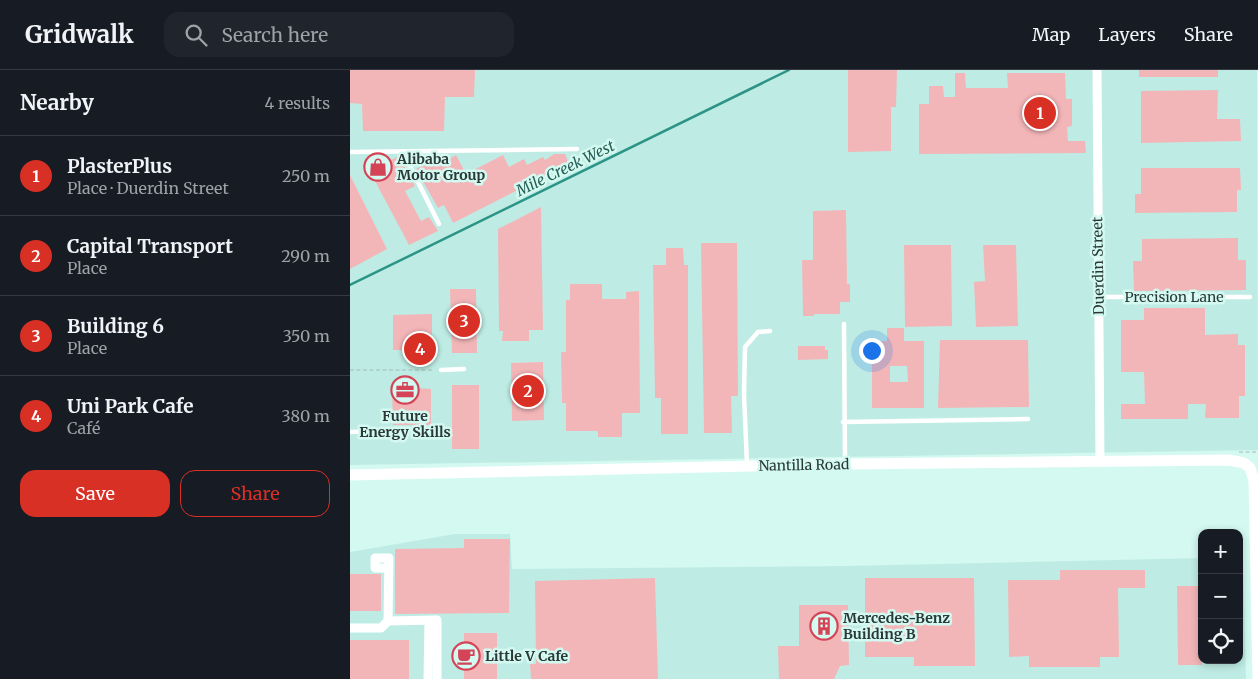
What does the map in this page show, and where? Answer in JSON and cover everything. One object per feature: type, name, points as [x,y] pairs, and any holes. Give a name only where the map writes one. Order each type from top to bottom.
[{"type":"street","name":"Duerdin Street","points":[[1097,70],[1100,462]]},
{"type":"street","name":"Nantilla Road","points":[[350,475],[844,464],[1229,460],[1244,463],[1253,474],[1257,632]]},
{"type":"street","points":[[388,622],[389,568]]},
{"type":"street","points":[[350,628],[381,628],[388,622],[437,620],[437,679]]},
{"type":"street","points":[[428,679],[429,621]]},
{"type":"street","points":[[1257,632],[1258,679]]},
{"type":"lane","points":[[350,152],[577,149]]},
{"type":"lane","points":[[403,152],[440,224]]},
{"type":"lane","name":"Precision Lane","points":[[1099,297],[1250,296]]},
{"type":"lane","points":[[844,324],[844,464]]},
{"type":"lane","points":[[747,466],[744,394],[745,347],[758,332],[770,331]]},
{"type":"lane","points":[[441,370],[464,369]]},
{"type":"lane","points":[[843,422],[1028,419]]},
{"type":"lane","points":[[350,432],[382,431]]},
{"type":"path","points":[[350,370],[441,370]]},
{"type":"shaded area","points":[[350,70],[1257,70],[1258,450],[350,465]]},
{"type":"shaded area","points":[[455,534],[510,534],[512,569],[847,566],[1198,558],[1198,664],[1243,664],[1243,558],[1246,679],[350,679],[350,552]]},
{"type":"building","points":[[350,70],[475,70],[474,97],[445,97],[444,131],[363,131],[362,104],[350,103]]},
{"type":"building","points":[[848,70],[897,70],[896,107],[891,107],[891,151],[848,152]]},
{"type":"building","points":[[1139,70],[1218,70],[1218,77],[1139,77]]},
{"type":"building","points":[[955,73],[965,73],[966,88],[1008,88],[1007,73],[1065,73],[1066,99],[1072,99],[1072,126],[1067,127],[1068,141],[1085,141],[1086,153],[919,154],[919,104],[929,104],[929,86],[943,86],[944,97],[955,97]]},
{"type":"building","points":[[1218,90],[1217,119],[1240,119],[1241,141],[1141,143],[1141,91]]},
{"type":"building","points":[[554,154],[565,154],[569,164],[453,223],[444,205],[438,208],[416,169],[435,159],[438,165],[456,155],[466,174],[503,155],[509,167],[524,159],[527,165],[543,157],[545,160]]},
{"type":"building","points":[[380,156],[383,164],[399,156],[415,186],[405,191],[421,221],[429,217],[438,231],[409,245],[366,164]]},
{"type":"building","points":[[1141,168],[1240,168],[1241,190],[1237,190],[1237,212],[1135,213],[1135,194],[1141,194]]},
{"type":"building","points":[[350,175],[387,249],[350,269]]},
{"type":"building","points":[[541,207],[543,330],[529,330],[529,341],[502,341],[503,331],[499,331],[498,229]]},
{"type":"building","points":[[846,210],[847,284],[850,284],[850,302],[840,302],[840,314],[803,316],[802,260],[813,260],[813,211]]},
{"type":"building","points":[[1238,238],[1238,260],[1246,260],[1246,290],[1134,291],[1133,261],[1142,261],[1142,239]]},
{"type":"building","points":[[701,243],[737,243],[738,396],[731,396],[732,433],[704,433]]},
{"type":"building","points":[[904,245],[951,245],[952,326],[905,327]]},
{"type":"building","points":[[983,245],[1016,245],[1018,326],[976,327],[974,282],[985,281]]},
{"type":"building","points":[[666,248],[683,248],[684,265],[688,265],[688,434],[661,434],[661,398],[655,398],[653,265],[666,265]]},
{"type":"building","points":[[570,284],[602,284],[602,299],[626,299],[626,292],[639,291],[640,413],[622,413],[622,437],[598,437],[598,431],[566,431],[566,403],[562,403],[561,352],[566,352],[566,300],[570,300]]},
{"type":"building","points":[[450,289],[476,289],[477,353],[452,353]]},
{"type":"building","points":[[1144,308],[1205,308],[1205,335],[1238,334],[1238,345],[1245,345],[1245,396],[1239,396],[1239,418],[1205,418],[1206,404],[1188,404],[1188,419],[1121,419],[1121,404],[1145,404],[1144,372],[1121,372],[1121,320],[1144,320]]},
{"type":"building","points":[[432,314],[432,350],[393,350],[393,315]]},
{"type":"building","points":[[887,328],[904,328],[904,341],[924,341],[924,408],[872,408],[872,341],[887,341]],"holes":[[[890,366],[907,366],[908,382],[890,382]]]},
{"type":"building","points":[[940,340],[1028,340],[1029,407],[938,408]]},
{"type":"building","points":[[798,346],[825,346],[825,350],[828,350],[828,359],[798,360]]},
{"type":"building","points":[[543,362],[544,420],[512,421],[511,363]]},
{"type":"building","points":[[452,385],[479,385],[479,449],[452,449]]},
{"type":"building","points":[[400,387],[431,389],[431,425],[393,425],[392,389]]},
{"type":"building","points":[[464,539],[510,539],[509,613],[395,614],[395,549],[464,548]]},
{"type":"building","points":[[1060,570],[1145,570],[1145,588],[1118,588],[1119,657],[1100,657],[1100,667],[1029,667],[1029,656],[1009,657],[1008,580],[1060,580]]},
{"type":"building","points":[[350,574],[381,574],[381,611],[350,611]]},
{"type":"building","points":[[655,578],[658,679],[531,679],[530,664],[536,664],[535,581]]},
{"type":"building","points":[[865,578],[974,578],[975,666],[914,666],[914,657],[865,657]]},
{"type":"building","points":[[1177,586],[1198,586],[1198,664],[1202,665],[1178,665]]},
{"type":"building","name":"Mercedes-Benz Building B","points":[[799,605],[848,605],[849,665],[840,666],[834,679],[779,679],[778,646],[799,646]]},
{"type":"building","points":[[464,633],[497,633],[497,679],[464,679],[464,669],[460,669],[460,659],[464,659]]},
{"type":"building","points":[[350,640],[409,640],[409,679],[350,679]]},
{"type":"waterway","name":"Mile Creek West","points":[[350,285],[789,70]]},
{"type":"place","name":"PlasterPlus","points":[[1040,113]]},
{"type":"place","name":"Alibaba Motor Group","points":[[378,167]]},
{"type":"place","name":"Building 6","points":[[464,321]]},
{"type":"place","name":"Uni Park Cafe","points":[[420,349]]},
{"type":"place","name":"Future Energy Skills","points":[[405,390]]},
{"type":"place","name":"Capital Transport","points":[[528,391]]},
{"type":"place","name":"Mercedes-Benz Building B","points":[[824,626]]},
{"type":"place","name":"Little V Cafe","points":[[466,656]]}]
